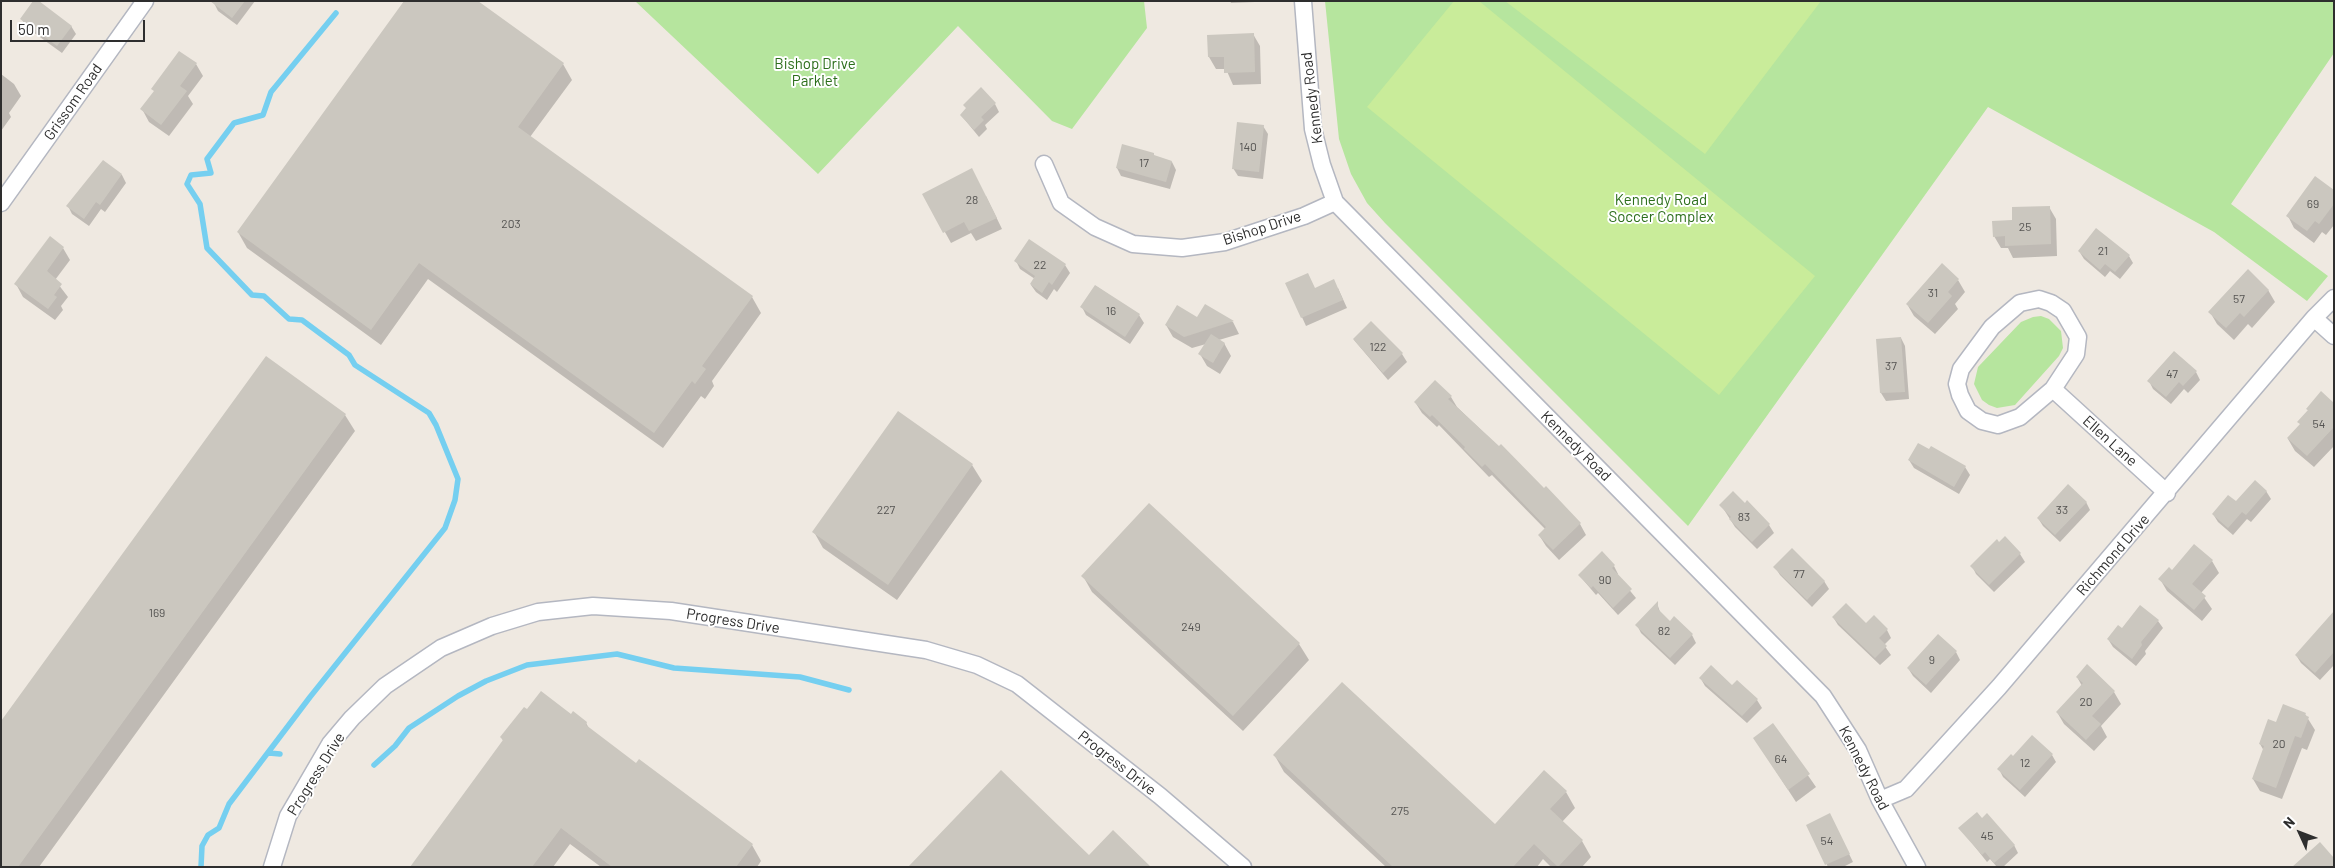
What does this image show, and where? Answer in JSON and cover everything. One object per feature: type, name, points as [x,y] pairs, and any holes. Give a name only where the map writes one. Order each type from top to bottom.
[{"type":"street","name":"Kennedy Road","points":[[1303,1],[1313,129],[1322,166],[1335,202],[1824,696],[1858,750],[1880,800],[1918,867]]},
{"type":"street","name":"Grissom Road","points":[[1,203],[138,3]]},
{"type":"street","name":"Bishop Drive","points":[[1044,164],[1061,203],[1095,227],[1133,244],[1182,248],[1225,242],[1304,216],[1335,202]]},
{"type":"street","name":"Richmond Drive","points":[[1880,800],[1906,789],[1998,687],[2167,493],[2314,318],[2334,298]]},
{"type":"street","points":[[2039,299],[2051,303],[2063,311],[2078,337],[2076,354],[2053,389],[2020,417],[1998,425],[1982,421],[1968,412],[1957,384],[1961,369],[1992,327],[2020,303],[2039,299]]},
{"type":"street","points":[[2314,318],[2334,336]]},
{"type":"street","name":"Ellen Lane","points":[[2053,389],[2167,493]]},
{"type":"street","name":"Progress Drive","points":[[272,867],[288,816],[330,744],[352,718],[385,686],[442,648],[492,626],[538,612],[592,606],[672,611],[926,650],[977,665],[1017,684],[1160,796],[1243,867]]},
{"type":"green space","name":"Bishop Drive Parklet","points":[[635,1],[1144,1],[1147,28],[1072,129],[1052,121],[958,26],[818,174]]},
{"type":"green space","name":"Kennedy Road Soccer Complex","points":[[1325,1],[2334,1],[2334,53],[2231,204],[2328,276],[2307,301],[2214,232],[1988,107],[1688,526],[1367,203],[1351,174],[1339,139]]},
{"type":"green space","points":[[1454,1],[1479,1],[1815,276],[1719,395],[1367,107]]},
{"type":"green space","points":[[1505,1],[1821,1],[1705,154]]},
{"type":"green space","points":[[2041,316],[2049,319],[2061,331],[2063,348],[2059,356],[2015,405],[1997,408],[1989,405],[1982,400],[1974,384],[1978,367],[2021,322]]},
{"type":"building","points":[[33,1],[39,1],[72,26],[57,46],[20,19]]},
{"type":"building","points":[[210,1],[245,1],[232,18]]},
{"type":"building","points":[[404,1],[478,1],[564,63],[518,127],[753,296],[702,366],[706,369],[695,384],[692,381],[654,433],[419,263],[371,330],[237,232]]},
{"type":"building","points":[[1254,33],[1255,72],[1224,73],[1224,57],[1208,57],[1207,35]]},
{"type":"building","points":[[179,51],[197,63],[180,86],[187,91],[161,125],[140,109],[154,91],[151,89]]},
{"type":"building","points":[[981,87],[996,103],[981,117],[984,120],[974,130],[960,115],[966,108],[963,105]]},
{"type":"building","points":[[1237,122],[1264,125],[1259,172],[1232,169]]},
{"type":"building","points":[[1122,144],[1154,153],[1154,155],[1172,161],[1166,182],[1116,168]]},
{"type":"building","points":[[103,160],[122,174],[100,205],[96,202],[84,219],[66,206]]},
{"type":"building","points":[[972,168],[997,218],[969,231],[964,222],[943,233],[922,194]]},
{"type":"building","points":[[2315,176],[2334,190],[2334,204],[2319,224],[2315,221],[2307,231],[2286,216]]},
{"type":"building","points":[[2050,206],[2051,244],[2005,246],[2005,236],[1993,237],[1992,221],[2012,220],[2012,207]]},
{"type":"building","points":[[2096,228],[2130,255],[2115,272],[2105,264],[2100,270],[2078,251]]},
{"type":"building","points":[[50,236],[64,247],[47,271],[62,284],[54,295],[57,297],[48,309],[14,284]]},
{"type":"building","points":[[1029,239],[1066,264],[1052,285],[1049,282],[1042,293],[1030,284],[1035,276],[1014,261]]},
{"type":"building","points":[[1942,263],[1959,279],[1948,292],[1952,296],[1928,323],[1906,304]]},
{"type":"building","points":[[2248,269],[2269,290],[2244,317],[2240,313],[2226,328],[2208,312]]},
{"type":"building","points":[[1308,273],[1315,288],[1334,279],[1343,300],[1301,318],[1285,283]]},
{"type":"building","points":[[1095,285],[1140,314],[1125,337],[1080,307]]},
{"type":"building","points":[[1205,304],[1234,321],[1184,337],[1165,325],[1177,305],[1197,317]]},
{"type":"building","points":[[1371,321],[1403,353],[1383,373],[1353,339]]},
{"type":"building","points":[[1211,334],[1225,343],[1213,363],[1198,354]]},
{"type":"building","points":[[1901,337],[1905,392],[1880,393],[1876,339]]},
{"type":"building","points":[[2174,351],[2197,371],[2183,386],[2179,382],[2166,397],[2147,381]]},
{"type":"building","points":[[266,356],[346,414],[18,867],[1,867],[1,721]]},
{"type":"building","points":[[1435,380],[1452,396],[1448,399],[1499,446],[1501,444],[1544,488],[1546,486],[1581,523],[1553,550],[1538,535],[1546,527],[1485,464],[1482,467],[1464,449],[1465,447],[1432,415],[1430,417],[1414,402]]},
{"type":"building","points":[[2321,391],[2334,403],[2334,427],[2307,456],[2287,438],[2300,424],[2297,422]]},
{"type":"building","points":[[898,411],[973,464],[888,585],[812,532]]},
{"type":"building","points":[[1918,443],[1929,449],[1931,446],[1966,466],[1954,487],[1908,460]]},
{"type":"building","points":[[2255,480],[2267,491],[2246,515],[2242,512],[2228,528],[2212,514],[2228,495],[2236,501]]},
{"type":"building","points":[[2068,484],[2087,502],[2055,535],[2037,518]]},
{"type":"building","points":[[1733,491],[1745,503],[1747,500],[1770,524],[1752,542],[1729,519],[1731,517],[1719,505]]},
{"type":"building","points":[[1149,503],[1300,643],[1233,716],[1081,576]]},
{"type":"building","points":[[2005,536],[2021,553],[1989,585],[1970,566],[1997,539],[1999,542]]},
{"type":"building","points":[[2194,544],[2213,560],[2192,584],[2206,596],[2194,610],[2158,579],[2169,567],[2172,570]]},
{"type":"building","points":[[1792,548],[1825,581],[1807,600],[1773,567]]},
{"type":"building","points":[[1602,551],[1615,565],[1612,568],[1632,589],[1613,608],[1593,586],[1591,588],[1578,575]]},
{"type":"building","points":[[1658,601],[1658,609],[1670,621],[1674,616],[1693,634],[1670,658],[1635,625]]},
{"type":"building","points":[[1846,603],[1866,623],[1874,615],[1888,629],[1879,638],[1887,646],[1875,658],[1832,617]]},
{"type":"building","points":[[2140,605],[2159,620],[2141,642],[2142,645],[2132,659],[2107,639],[2118,625],[2122,628]]},
{"type":"building","points":[[2334,611],[2334,652],[2315,673],[2295,655]]},
{"type":"building","points":[[1938,634],[1957,651],[1926,685],[1907,668]]},
{"type":"building","points":[[2087,664],[2115,691],[2092,716],[2101,724],[2086,740],[2056,712],[2083,683],[2076,677]]},
{"type":"building","points":[[1711,665],[1732,685],[1737,680],[1758,699],[1742,716],[1699,678]]},
{"type":"building","points":[[1342,682],[1495,824],[1544,770],[1567,791],[1550,809],[1583,840],[1558,867],[1534,844],[1513,867],[1393,867],[1273,755]]},
{"type":"building","points":[[541,691],[571,714],[573,711],[587,722],[586,725],[636,763],[639,759],[753,844],[736,867],[612,867],[561,828],[532,867],[410,867],[503,740],[500,737],[524,707],[527,709]]},
{"type":"building","points":[[2283,704],[2306,713],[2305,715],[2309,717],[2301,738],[2295,736],[2276,788],[2252,779],[2264,746],[2259,744],[2268,719],[2276,722]]},
{"type":"building","points":[[1773,723],[1810,774],[1788,790],[1753,738]]},
{"type":"building","points":[[2032,735],[2053,754],[2020,790],[1997,769],[2011,754],[2013,756]]},
{"type":"building","points":[[1001,770],[1089,855],[1113,830],[1151,867],[908,867]]},
{"type":"building","points":[[1977,812],[1982,818],[1987,813],[2015,845],[1994,863],[1985,852],[1982,855],[1958,828]]},
{"type":"building","points":[[1830,813],[1850,854],[1825,865],[1806,825]]},
{"type":"building","points":[[2320,842],[2334,858],[2334,867],[2292,867]]},
{"type":"waterway","points":[[201,867],[202,846],[208,835],[219,828],[229,804],[310,697],[445,528],[455,500],[458,479],[436,425],[429,413],[355,365],[349,355],[302,320],[289,319],[264,296],[252,295],[207,248],[200,204],[187,184],[191,175],[211,173],[207,159],[234,123],[263,115],[271,92],[336,13]]},
{"type":"waterway","points":[[374,765],[395,746],[409,728],[458,696],[486,681],[527,665],[617,654],[674,668],[800,677],[849,690]]},
{"type":"waterway","points":[[269,753],[280,754]]}]
